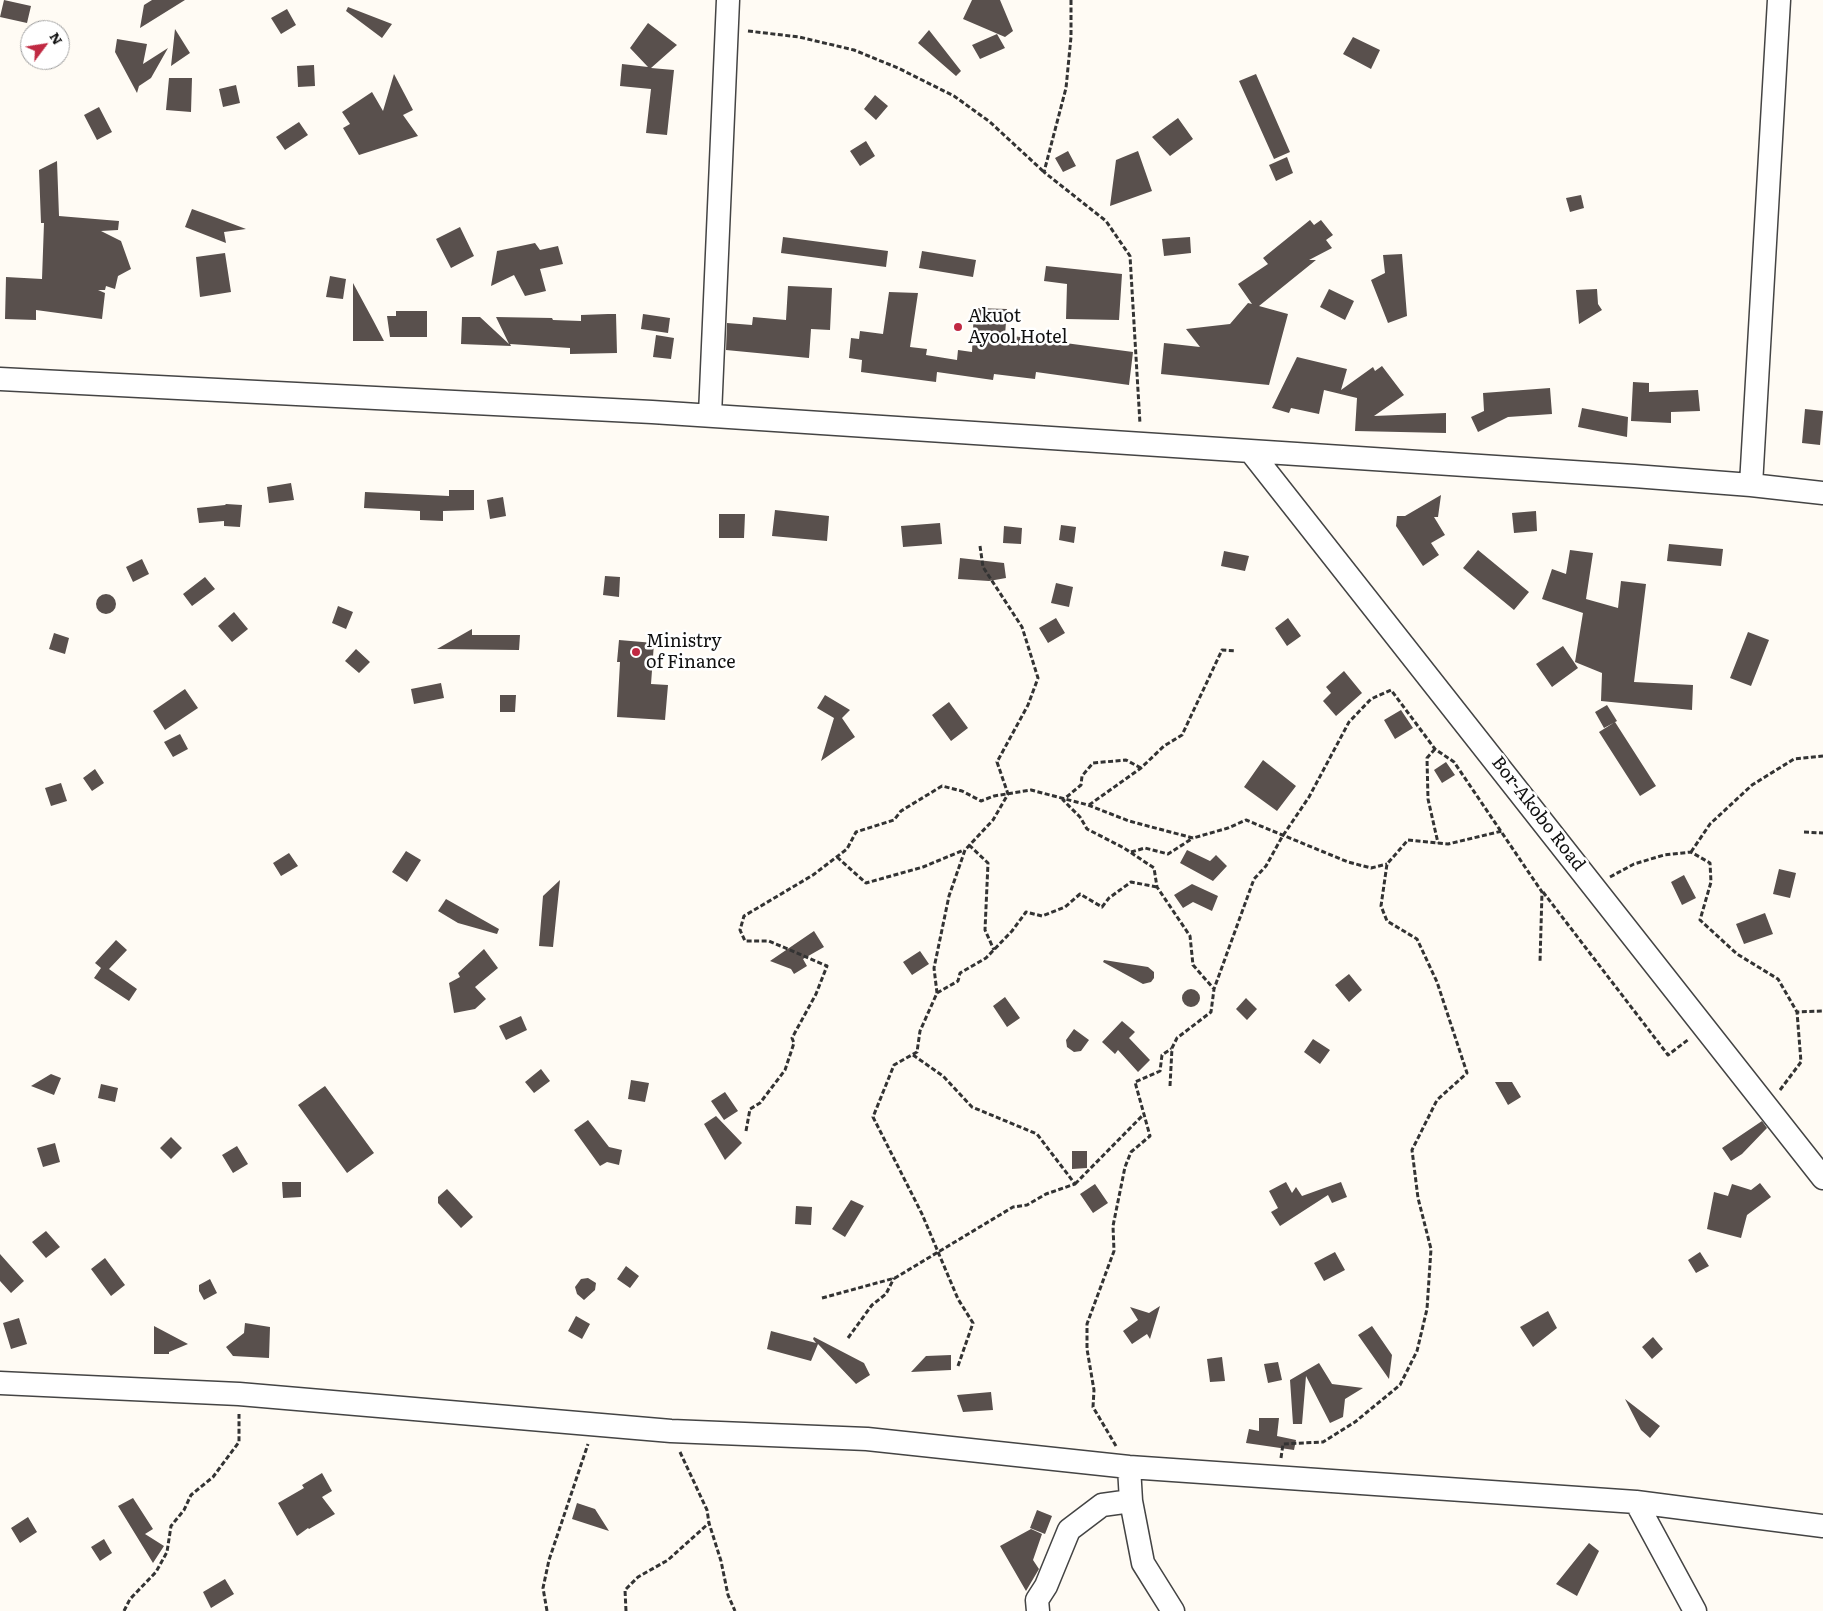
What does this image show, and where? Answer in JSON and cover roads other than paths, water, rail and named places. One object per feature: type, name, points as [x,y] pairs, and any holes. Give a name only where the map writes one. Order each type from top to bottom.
[{"type":"street","points":[[710,415],[728,0]]},
{"type":"street","points":[[1751,484],[1779,0]]},
{"type":"street","points":[[0,379],[710,415],[1751,484],[1823,493]]},
{"type":"street","name":"Bor-Akobo Road","points":[[1251,452],[1823,1178]]},
{"type":"street","points":[[0,1383],[239,1394],[671,1431],[867,1439],[1129,1467],[1636,1502],[1823,1526]]},
{"type":"street","points":[[1129,1467],[1131,1501],[1143,1563],[1173,1611]]},
{"type":"street","points":[[1038,1611],[1037,1600],[1046,1586],[1069,1530],[1102,1505],[1131,1501]]},
{"type":"street","points":[[1636,1502],[1695,1611]]},
{"type":"place","name":"Akuot Ayool Hotel","points":[[958,327]]},
{"type":"place","name":"Ministry of Finance","points":[[636,652]]}]
